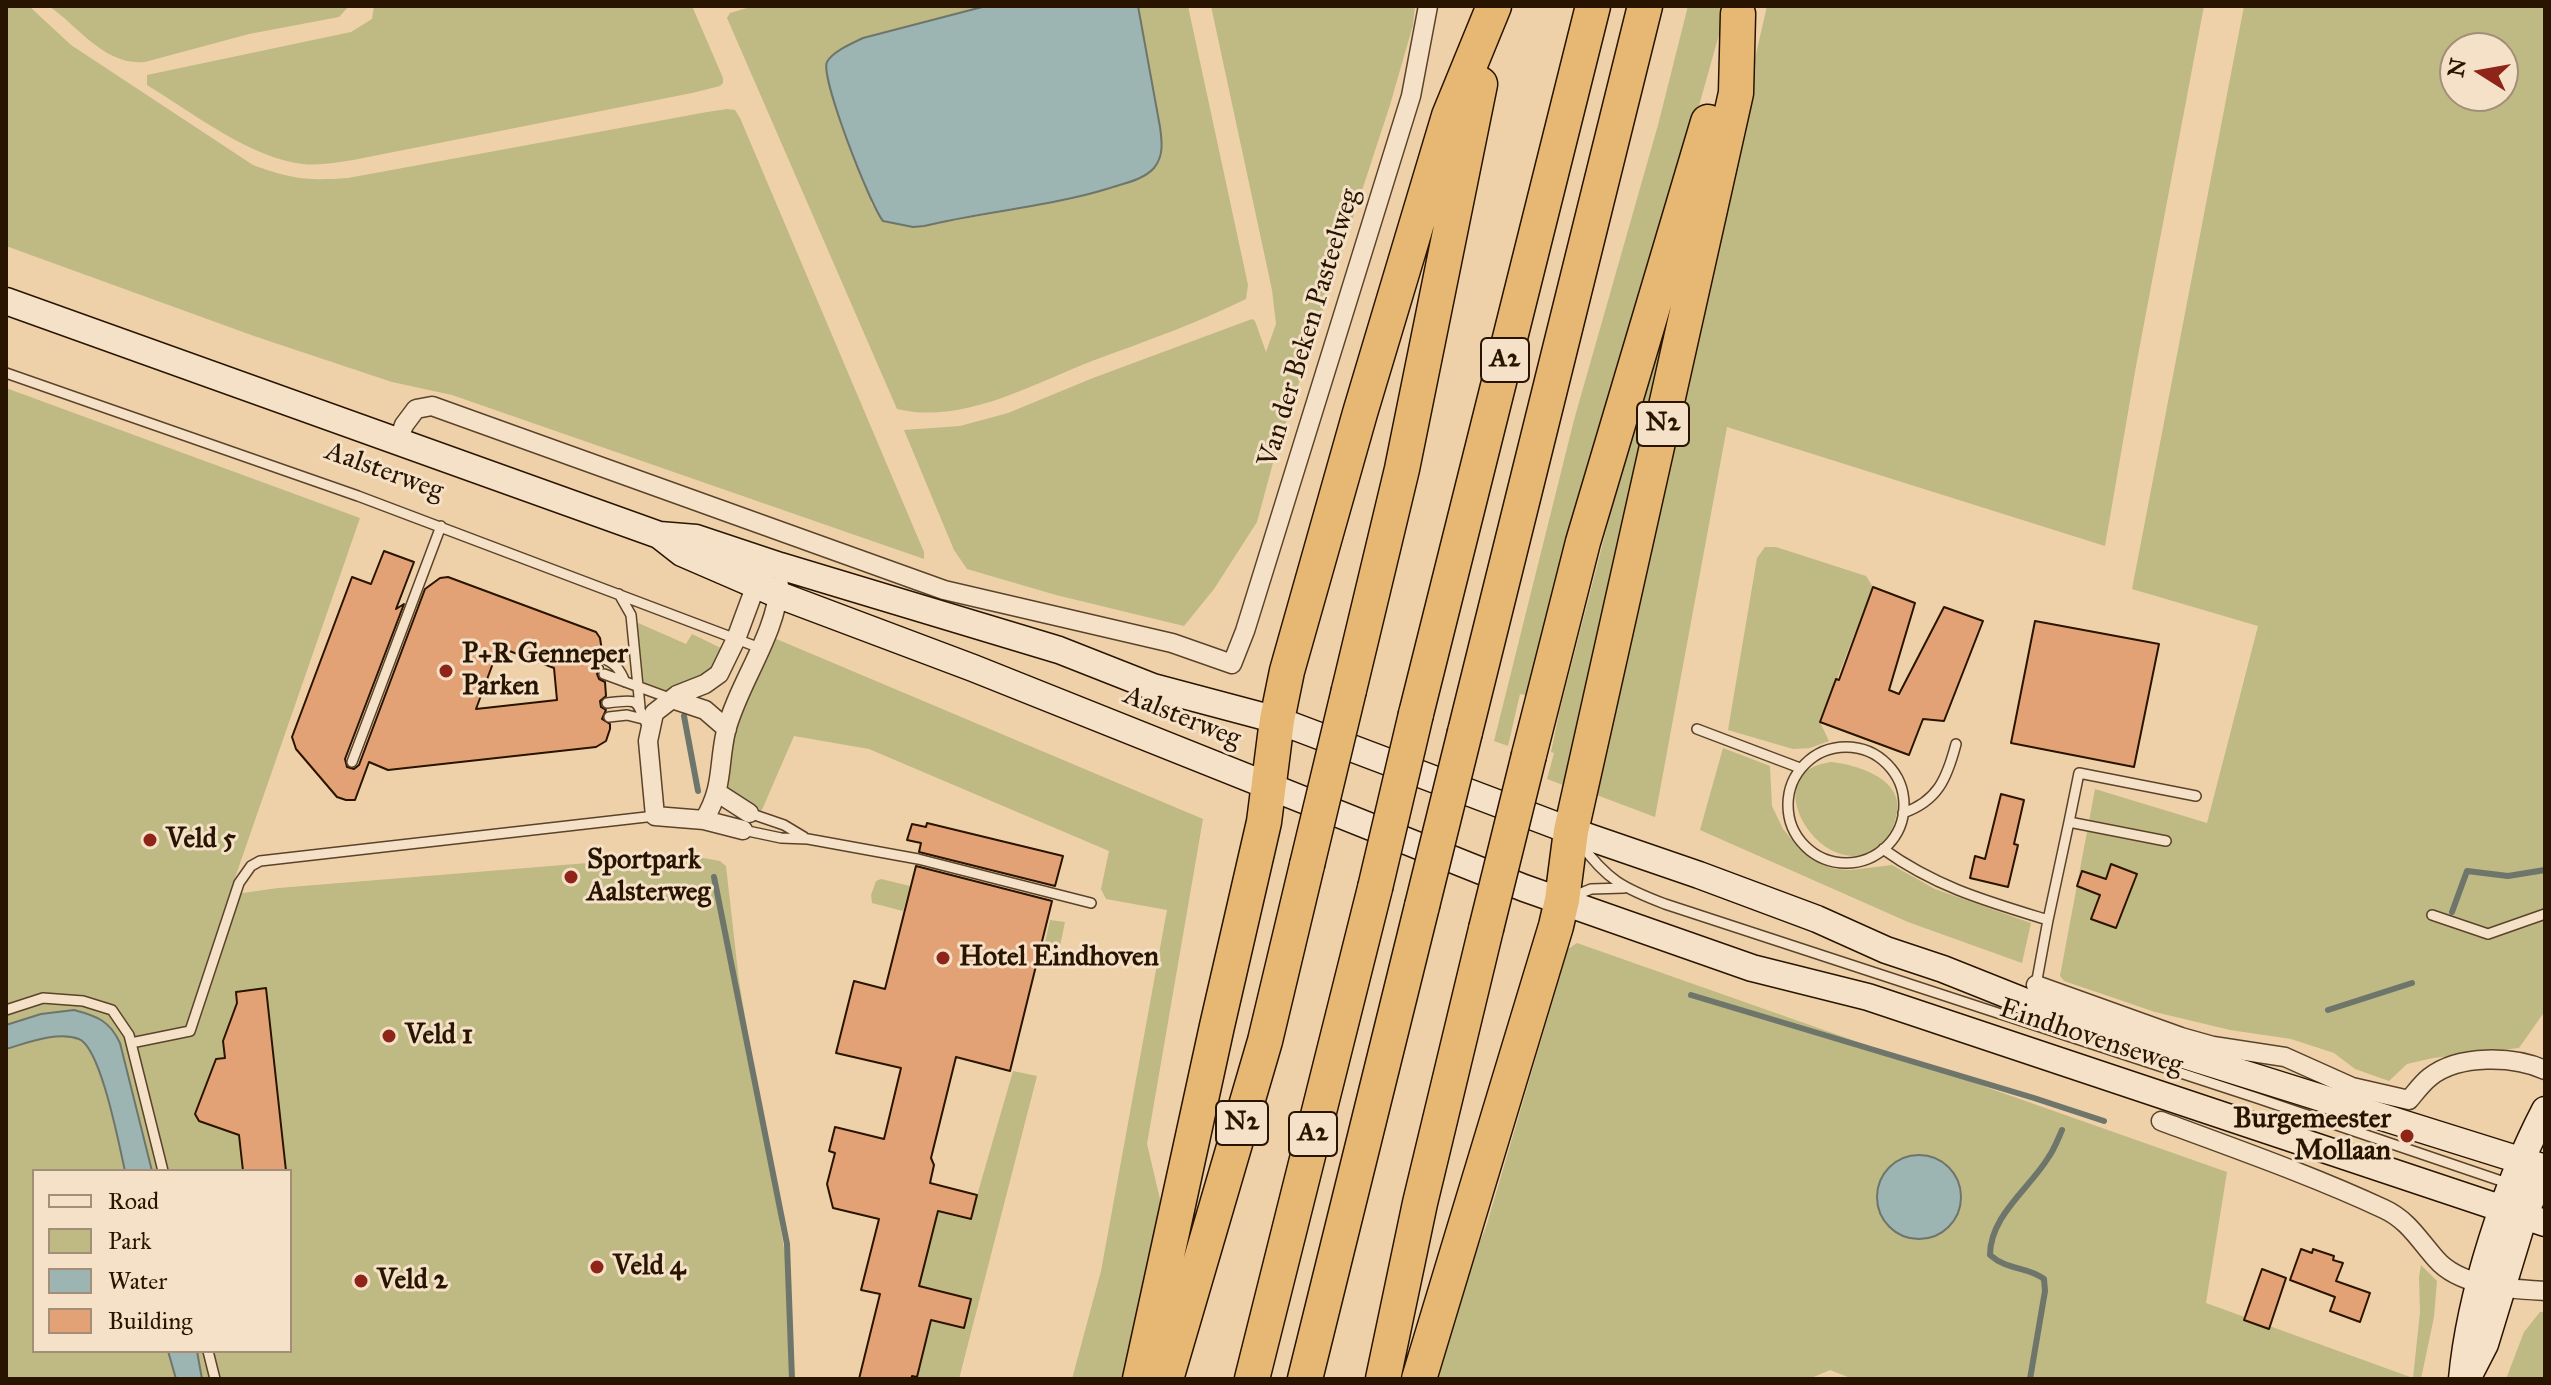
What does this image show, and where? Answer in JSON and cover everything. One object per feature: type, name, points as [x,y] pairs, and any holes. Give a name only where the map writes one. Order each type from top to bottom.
[{"type":"highway","name":"N2","points":[[1166,1379],[1265,1041],[1402,469],[1496,6]]},
{"type":"highway","name":"N2","points":[[1277,720],[1287,671],[1356,427],[1449,116],[1496,6]]},
{"type":"highway","name":"A2","points":[[1252,1379],[1593,6]]},
{"type":"highway","name":"A2","points":[[1305,1379],[1645,6]]},
{"type":"highway","name":"N2","points":[[1383,1379],[1423,1188],[1583,542],[1739,10]]},
{"type":"highway","name":"N2","points":[[1571,831],[1736,93],[1739,10]]},
{"type":"highway","points":[[1269,787],[1277,720]]},
{"type":"highway","name":"N2","points":[[1140,1379],[1264,822],[1269,787]]},
{"type":"highway","points":[[1419,1379],[1504,1103],[1562,900],[1571,831]]},
{"type":"main road","name":"Aalsterweg","points":[[6,301],[659,535],[696,538],[1059,650],[1153,687],[1277,720],[1644,856]]},
{"type":"main road","name":"Aalsterweg","points":[[659,535],[682,553],[768,590],[973,668],[1524,888],[1614,920]]},
{"type":"main road","name":"Eindhovenseweg","points":[[1644,856],[1817,919],[1886,950],[2066,1018],[2532,1189]]},
{"type":"main road","name":"Eindhovenseweg","points":[[1614,920],[1752,968],[1868,997],[2532,1189]]},
{"type":"main road","points":[[2465,1379],[2465,1344],[2532,1189],[2545,1110]]},
{"type":"street","name":"Van der Beken Pasteelweg","points":[[1232,664],[1250,617],[1411,96],[1428,6]]},
{"type":"street","name":"Aalsterweg","points":[[398,442],[404,425],[416,409],[432,406],[944,590],[1149,637],[1232,664]]},
{"type":"street","points":[[746,822],[655,816],[646,724],[672,699],[719,674],[736,639],[780,566]]},
{"type":"street","points":[[704,820],[718,793],[727,729],[760,648],[768,590]]},
{"type":"street","name":"Aalsterweg","points":[[944,590],[959,608],[990,630]]},
{"type":"street","points":[[672,699],[705,710],[727,729]]},
{"type":"street","points":[[718,793],[746,822]]},
{"type":"street","name":"Eindhovenseweg","points":[[2036,985],[2181,1037],[2213,1046],[2285,1057],[2352,1087],[2409,1100],[2430,1076],[2466,1062],[2498,1061],[2538,1067]]},
{"type":"street","name":"Eindhovenseweg","points":[[2161,1121],[2387,1210],[2410,1225],[2448,1271],[2491,1285],[2545,1291]]},
{"type":"lane","name":"Aalsterweg","points":[[6,373],[441,526],[760,648]]},
{"type":"lane","points":[[352,762],[441,526]]},
{"type":"lane","points":[[619,594],[631,615],[637,686],[646,724]]},
{"type":"lane","points":[[602,658],[614,662],[625,682]]},
{"type":"lane","points":[[604,674],[672,699]]},
{"type":"lane","points":[[607,703],[629,700],[640,707]]},
{"type":"lane","points":[[609,717],[627,715],[646,724]]},
{"type":"lane","points":[[1697,729],[1800,768]]},
{"type":"lane","points":[[1903,813],[1921,807],[1935,794],[1949,769],[1956,744]]},
{"type":"lane","points":[[1847,748],[1882,761],[1901,785],[1905,805],[1901,825],[1891,843],[1875,856],[1856,863],[1835,862],[1818,855],[1799,839],[1790,824],[1787,804],[1791,784],[1800,768],[1817,753],[1847,748]]},
{"type":"lane","points":[[2036,985],[2079,773],[2196,796]]},
{"type":"lane","points":[[131,1043],[190,1031],[239,883],[251,866],[260,861],[655,816]]},
{"type":"lane","points":[[746,822],[784,825],[808,839]]},
{"type":"lane","points":[[746,822],[781,838],[808,839],[918,859],[1091,903]]},
{"type":"lane","points":[[2069,822],[2166,841]]},
{"type":"lane","points":[[1571,831],[1597,867],[1624,888]]},
{"type":"lane","points":[[1883,849],[1906,866],[1959,892],[2048,920]]},
{"type":"lane","points":[[1562,900],[1591,889],[1624,888]]},
{"type":"lane","name":"Eindhovenseweg","points":[[1624,888],[2532,1189]]},
{"type":"lane","points":[[2432,915],[2488,934],[2545,914]]},
{"type":"lane","points":[[6,1010],[43,998],[83,1001],[112,1010],[129,1035],[162,1169]]},
{"type":"lane","points":[[208,1353],[215,1379]]},
{"type":"green space","points":[[6,6],[29,6],[71,45],[253,165],[300,178],[348,178],[707,112],[735,110],[924,552],[924,559],[452,395],[392,382],[254,336],[6,246]]},
{"type":"green space","points":[[49,6],[349,6],[339,17],[249,34],[145,62],[131,62],[105,52]]},
{"type":"green space","points":[[374,6],[692,6],[723,83],[692,93],[353,160],[316,164],[283,160],[242,144],[147,85],[147,75],[351,32],[372,19]]},
{"type":"green space","points":[[754,6],[986,6],[921,22],[871,203],[883,221],[924,226],[1073,199],[1138,180],[1149,173],[1162,146],[1138,6],[1188,6],[1248,285],[1246,299],[997,400],[947,411],[897,409],[727,18],[730,13]]},
{"type":"green space","points":[[1211,6],[1415,6],[1413,25],[1390,105],[1274,459],[1257,522],[1214,589],[1184,626],[1056,595],[967,569],[954,550],[904,430],[960,426],[1008,413],[1252,319],[1266,352],[1276,324],[1272,290]]},
{"type":"green space","points":[[1688,6],[1727,6],[1533,697],[1520,694],[1508,746],[1494,741],[1574,420],[1658,125]]},
{"type":"green space","points":[[1767,6],[2204,6],[2105,546],[1727,427],[1655,817],[1594,794],[1605,716]]},
{"type":"green space","points":[[2244,6],[2545,6],[2545,1011],[2519,1048],[2407,1064],[2389,1081],[2355,1069],[2334,1053],[2291,1039],[2230,1030],[2155,1012],[2064,981],[2060,976],[2095,789],[2207,823],[2258,626],[2132,589]]},
{"type":"green space","points":[[1701,191],[1630,530],[1605,600],[1563,785],[1547,779],[1560,709],[1653,349]]},
{"type":"green space","name":"Sportpark Aalsterweg","points":[[6,388],[360,518],[229,895],[278,888],[687,855],[720,861],[726,866],[739,981],[788,1272],[794,1379],[6,1379]]},
{"type":"green space","points":[[1765,547],[1776,547],[1866,576],[1873,587],[1820,722],[1829,741],[1810,748],[1793,749],[1728,730],[1757,558]]},
{"type":"green space","points":[[636,622],[686,644],[692,634],[725,650],[709,674],[671,692],[643,682]]},
{"type":"green space","points":[[774,638],[1203,819],[1147,1144],[1164,1216],[1130,1379],[1072,1379],[1101,1271],[1167,910],[1106,899],[1101,889],[1109,851],[869,749],[794,736],[761,812],[741,802],[727,786],[727,751],[740,711]]},
{"type":"green space","points":[[1723,748],[1770,766],[1772,806],[1783,829],[1799,848],[1823,865],[1851,870],[1892,865],[1935,889],[2031,923],[2022,963],[1908,922],[1700,830]]},
{"type":"green space","points":[[1831,762],[1867,771],[1888,784],[1894,793],[1898,804],[1891,831],[1882,843],[1865,854],[1847,856],[1830,849],[1815,838],[1803,822],[1796,789],[1803,774],[1813,767]]},
{"type":"green space","points":[[881,879],[910,886],[903,911],[872,903],[871,895],[876,881]]},
{"type":"green space","points":[[1050,920],[1065,922],[1059,951],[1044,947]]},
{"type":"green space","points":[[1577,943],[2227,1172],[2206,1303],[2413,1378],[2421,1265],[2437,1281],[2434,1317],[2421,1379],[1853,1379],[1830,1370],[1809,1379],[1429,1379],[1486,1227],[1568,949]],"holes":[[[1917,1155],[1940,1160],[1958,1212],[1954,1221],[1939,1234],[1892,1229],[1880,1213],[1879,1183],[1890,1166]]]},
{"type":"green space","points":[[1013,1071],[1037,1076],[959,1379],[915,1379],[928,1320],[964,1329],[971,1298],[919,1286],[937,1212],[970,1220]]},
{"type":"green space","points":[[2540,1312],[2545,1312],[2545,1379],[2506,1379],[2524,1332]]},
{"type":"water","points":[[986,6],[1138,6],[1161,132],[1162,148],[1157,163],[1150,172],[1134,181],[1064,200],[924,226],[883,221],[848,141],[831,91],[827,62],[838,51],[863,38]]},
{"type":"water","points":[[74,1010],[102,1020],[112,1029],[120,1043],[152,1169],[125,1169],[102,1078],[87,1046],[79,1039],[52,1037],[6,1049],[6,1025],[41,1014]]},
{"type":"water","points":[[1919,1155],[1935,1158],[1949,1167],[1958,1181],[1961,1197],[1958,1213],[1949,1227],[1935,1236],[1919,1239],[1903,1236],[1889,1227],[1880,1213],[1877,1197],[1880,1181],[1889,1167],[1903,1158]]},
{"type":"water","points":[[169,1353],[197,1353],[202,1379],[176,1379]]},
{"type":"building","name":"P+R Genneper Parken","points":[[384,551],[414,562],[396,609],[404,604],[345,759],[347,767],[354,769],[359,765],[425,589],[440,578],[448,577],[596,632],[602,651],[596,654],[595,660],[603,667],[597,674],[605,682],[606,696],[600,701],[601,707],[606,710],[602,719],[610,724],[606,741],[596,747],[388,770],[369,762],[355,800],[337,797],[296,749],[292,737],[352,577],[371,584]],"holes":[[[499,647],[554,668],[557,700],[476,709]]]},
{"type":"building","points":[[1873,587],[1915,603],[1889,690],[1899,694],[1944,607],[1983,621],[1944,721],[1923,719],[1909,755],[1820,722]]},
{"type":"building","points":[[2035,621],[2159,644],[2134,767],[2011,743]]},
{"type":"building","points":[[2001,794],[2024,800],[2008,887],[1970,878],[1975,856],[1985,859]]},
{"type":"building","points":[[927,823],[1063,856],[1055,886],[919,852],[921,843],[907,840],[912,824],[926,827]]},
{"type":"building","points":[[2111,864],[2137,874],[2116,928],[2091,919],[2100,895],[2077,886],[2082,871],[2106,879]]},
{"type":"building","points":[[916,866],[1052,901],[1010,1071],[956,1057],[931,1158],[934,1165],[930,1183],[977,1195],[971,1219],[938,1211],[919,1286],[971,1299],[964,1328],[931,1320],[917,1377],[859,1379],[880,1294],[861,1290],[879,1219],[833,1208],[827,1184],[835,1153],[829,1151],[835,1127],[884,1139],[901,1068],[836,1053],[854,981],[885,989]]},
{"type":"building","points":[[266,988],[286,1169],[243,1169],[239,1135],[199,1121],[195,1114],[216,1059],[225,1058],[223,1041],[237,1003],[236,992]]},
{"type":"building","points":[[2301,1249],[2312,1253],[2313,1249],[2334,1256],[2333,1260],[2343,1263],[2336,1281],[2370,1293],[2360,1322],[2330,1311],[2335,1297],[2290,1280]]},
{"type":"building","points":[[2262,1269],[2286,1278],[2269,1329],[2244,1320]]},
{"type":"waterway","points":[[684,716],[698,791]]},
{"type":"waterway","points":[[2452,912],[2467,871],[2508,876],[2545,870]]},
{"type":"waterway","points":[[714,877],[787,1244],[792,1379]]},
{"type":"waterway","points":[[2328,1010],[2412,983]]},
{"type":"waterway","points":[[1691,995],[2104,1121]]},
{"type":"waterway","points":[[2030,1379],[2045,1291],[2044,1279],[1990,1255],[1996,1228],[2003,1215],[2050,1155],[2062,1130]]},
{"type":"place","name":"P+R Genneper Parken","points":[[446,671]]},
{"type":"place","name":"Veld 5","points":[[150,840]]},
{"type":"place","name":"Sportpark Aalsterweg","points":[[571,877]]},
{"type":"place","name":"Hotel Eindhoven","points":[[943,958]]},
{"type":"place","name":"Veld 1","points":[[389,1036]]},
{"type":"place","name":"Burgemeester Mollaan","points":[[2407,1136]]},
{"type":"place","name":"Veld 4","points":[[597,1267]]},
{"type":"place","name":"Veld 2","points":[[361,1281]]}]
